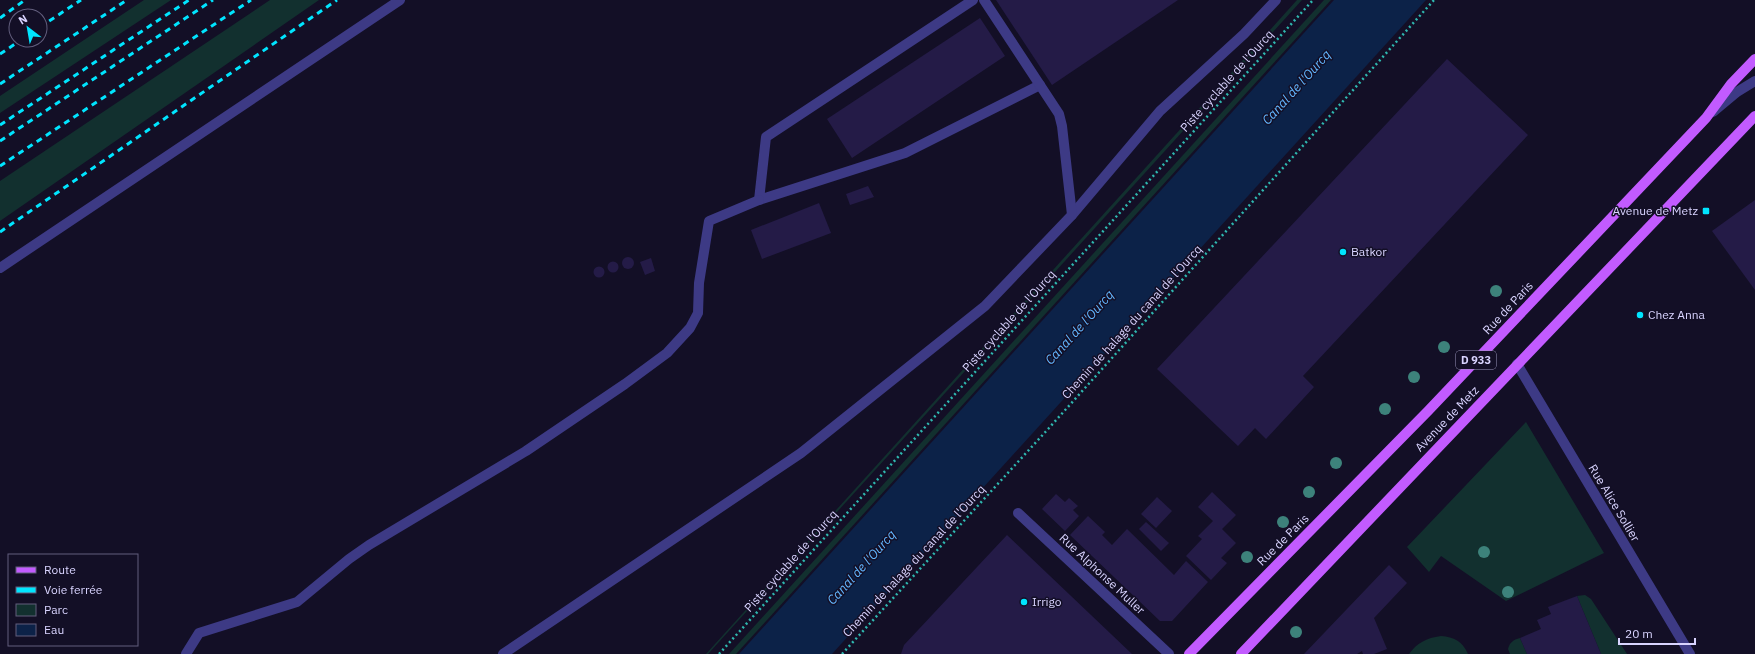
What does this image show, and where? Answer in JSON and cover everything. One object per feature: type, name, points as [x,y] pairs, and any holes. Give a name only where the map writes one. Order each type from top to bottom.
[{"type":"main road","name":"Rue de Paris","points":[[1189,654],[1428,411],[1706,118],[1731,84],[1755,59]]},
{"type":"main road","name":"Avenue de Metz","points":[[1241,654],[1755,116]]},
{"type":"street","points":[[0,268],[400,0]]},
{"type":"street","points":[[759,200],[766,137],[973,0]]},
{"type":"street","points":[[984,0],[1059,114],[1062,122],[1072,215]]},
{"type":"street","points":[[503,654],[801,453],[985,306],[1072,215],[1160,111],[1244,34],[1276,0]]},
{"type":"street","points":[[1706,118],[1737,92],[1755,81]]},
{"type":"street","points":[[186,654],[199,633],[297,602],[348,559],[526,451],[625,384],[667,353],[690,328],[698,313],[699,283],[710,221],[759,200],[905,152],[1040,85]]},
{"type":"street","name":"Rue Alice Sollier","points":[[1517,364],[1690,654]]},
{"type":"street","name":"Rue Alphonse Muller","points":[[1018,513],[1169,654]]},
{"type":"path","name":"Piste cyclable de l'Ourcq","points":[[719,654],[1313,0]]},
{"type":"path","name":"Chemin de halage du canal de l'Ourcq","points":[[842,654],[1049,428],[1434,0]]},
{"type":"green space","points":[[144,0],[171,0],[0,113],[0,96]]},
{"type":"green space","points":[[270,0],[319,0],[0,221],[0,181]]},
{"type":"green space","points":[[1297,0],[1302,0],[708,654],[706,654]]},
{"type":"green space","points":[[1324,0],[1331,0],[736,654],[729,654]]},
{"type":"green space","points":[[1526,422],[1604,553],[1506,601],[1441,556],[1429,572],[1407,547]]},
{"type":"green space","points":[[1585,595],[1591,599],[1627,654],[1601,654],[1577,596]]},
{"type":"green space","points":[[1441,636],[1450,637],[1457,640],[1468,654],[1409,654],[1422,642]]},
{"type":"green space","points":[[1520,638],[1527,654],[1510,654],[1508,649],[1511,643]]},
{"type":"water","name":"Canal de l'Ourcq","points":[[1334,0],[1426,0],[832,654],[739,654]]},
{"type":"building","points":[[996,0],[1178,0],[1052,85]]},
{"type":"building","points":[[980,18],[1005,56],[852,158],[827,119]]},
{"type":"building","name":"Batkor","points":[[1447,59],[1528,135],[1303,376],[1314,387],[1266,439],[1255,428],[1238,446],[1157,369]]},
{"type":"building","points":[[868,186],[874,197],[850,205],[846,194]]},
{"type":"building","points":[[1755,200],[1755,290],[1712,231]]},
{"type":"building","points":[[819,203],[831,233],[762,259],[751,230]]},
{"type":"building","points":[[628,257],[632,259],[634,263],[632,267],[628,269],[624,267],[622,263],[624,259]]},
{"type":"building","points":[[651,258],[655,271],[645,275],[640,262]]},
{"type":"building","points":[[613,261],[617,263],[619,267],[617,271],[613,273],[609,271],[607,267],[609,263]]},
{"type":"building","points":[[599,266],[603,268],[605,272],[603,276],[599,278],[595,276],[593,272],[595,268]]},
{"type":"building","points":[[1212,492],[1236,515],[1222,529],[1236,543],[1221,558],[1227,563],[1211,580],[1186,556],[1202,539],[1198,536],[1213,521],[1198,507]]},
{"type":"building","points":[[1056,494],[1065,502],[1069,498],[1078,506],[1073,510],[1079,516],[1065,531],[1042,509]]},
{"type":"building","points":[[1157,497],[1172,511],[1156,528],[1141,514]]},
{"type":"building","points":[[1088,516],[1105,532],[1102,535],[1112,545],[1127,529],[1174,575],[1186,561],[1208,582],[1172,621],[1160,621],[1070,535]]},
{"type":"building","points":[[1146,522],[1169,543],[1161,551],[1139,529]]},
{"type":"building","name":"Irrigo","points":[[1007,535],[1132,654],[901,654],[904,645]]},
{"type":"building","points":[[1389,565],[1407,583],[1374,618],[1387,649],[1374,654],[1363,654],[1362,651],[1357,654],[1304,654]]},
{"type":"building","points":[[1577,596],[1601,654],[1527,654],[1520,638],[1541,629],[1537,620],[1551,614],[1548,607]]},
{"type":"railway","points":[[0,18],[25,0]]},
{"type":"railway","points":[[48,22],[81,0]]},
{"type":"railway","points":[[0,84],[127,0]]},
{"type":"railway","points":[[0,125],[189,0]]},
{"type":"railway","points":[[0,141],[213,0]]},
{"type":"railway","points":[[0,166],[251,0]]},
{"type":"railway","points":[[0,232],[337,0]]},
{"type":"railway","points":[[0,54],[9,48]]},
{"type":"place","name":"Avenue de Metz","points":[[1706,211]]},
{"type":"place","name":"Batkor","points":[[1343,252]]},
{"type":"place","name":"Chez Anna","points":[[1640,315]]},
{"type":"place","name":"Irrigo","points":[[1024,602]]}]
